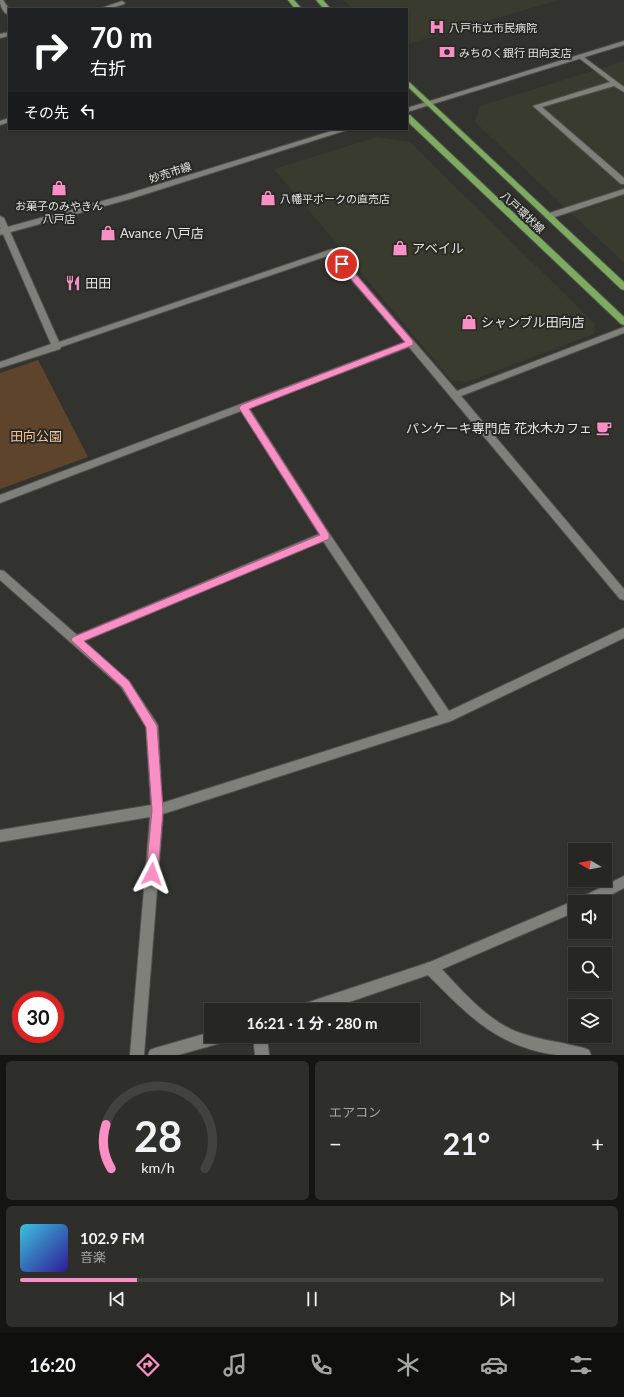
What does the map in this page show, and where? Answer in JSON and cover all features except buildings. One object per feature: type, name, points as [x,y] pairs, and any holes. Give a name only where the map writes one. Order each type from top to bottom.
[{"type":"main road","points":[[290,0],[299,8]]},
{"type":"main road","points":[[319,0],[327,8]]},
{"type":"main road","name":"八戸環状線","points":[[408,83],[624,288]]},
{"type":"main road","name":"八戸環状線","points":[[408,118],[624,322]]},
{"type":"street","points":[[0,0],[8,12]]},
{"type":"street","points":[[106,8],[123,4]]},
{"type":"street","points":[[408,110],[624,43]]},
{"type":"street","points":[[582,56],[624,90]]},
{"type":"street","points":[[615,83],[537,106],[624,182]]},
{"type":"street","name":"妙売市線","points":[[3,232],[127,197],[343,130]]},
{"type":"street","points":[[549,216],[624,191]]},
{"type":"street","points":[[0,218],[3,232],[57,346]]},
{"type":"street","points":[[0,365],[332,252],[455,394],[624,596]]},
{"type":"street","points":[[455,394],[624,330]]},
{"type":"street","points":[[0,499],[244,408],[410,343]]},
{"type":"street","points":[[244,408],[325,536],[447,717]]},
{"type":"street","points":[[76,640],[325,536]]},
{"type":"street","points":[[0,574],[125,684],[152,726],[157,810],[137,1055]]},
{"type":"street","points":[[0,836],[157,810],[447,717],[624,633]]},
{"type":"street","points":[[598,895],[624,882]]},
{"type":"street","points":[[327,1003],[431,968],[568,909]]},
{"type":"street","points":[[431,968],[489,1023],[514,1038],[562,1051],[584,1055]]},
{"type":"street","points":[[154,1055],[204,1041]]},
{"type":"street","points":[[261,1043],[262,1055]]},
{"type":"shaded area","name":"八戸市立市民病院","points":[[344,0],[559,0],[408,44],[408,8],[352,8]]},
{"type":"shaded area","points":[[624,61],[624,263],[475,122],[480,106]]},
{"type":"shaded area","points":[[377,137],[410,142],[595,324],[594,334],[467,382],[451,380],[274,169]]},
{"type":"green space","name":"田向公園","points":[[38,360],[88,457],[0,489],[0,373]]},
{"type":"place","name":"八戸市立市民病院","points":[[437,27]]},
{"type":"place","name":"みちのく銀行 田向支店","points":[[447,52]]},
{"type":"place","name":"お菓子のみやきん 八戸店","points":[[59,188]]},
{"type":"place","name":"八幡平ポークの直売店","points":[[268,198]]},
{"type":"place","name":"Avance 八戸店","points":[[108,233]]},
{"type":"place","name":"アベイル","points":[[400,248]]},
{"type":"place","name":"田田","points":[[73,283]]},
{"type":"place","name":"シャンブル田向店","points":[[469,322]]},
{"type":"place","name":"パンケーキ専門店 花水木カフェ","points":[[604,428]]},
{"type":"route","points":[[152,874],[157,810],[152,726],[125,684],[76,640],[325,536],[244,408],[410,343],[342,264]]}]
